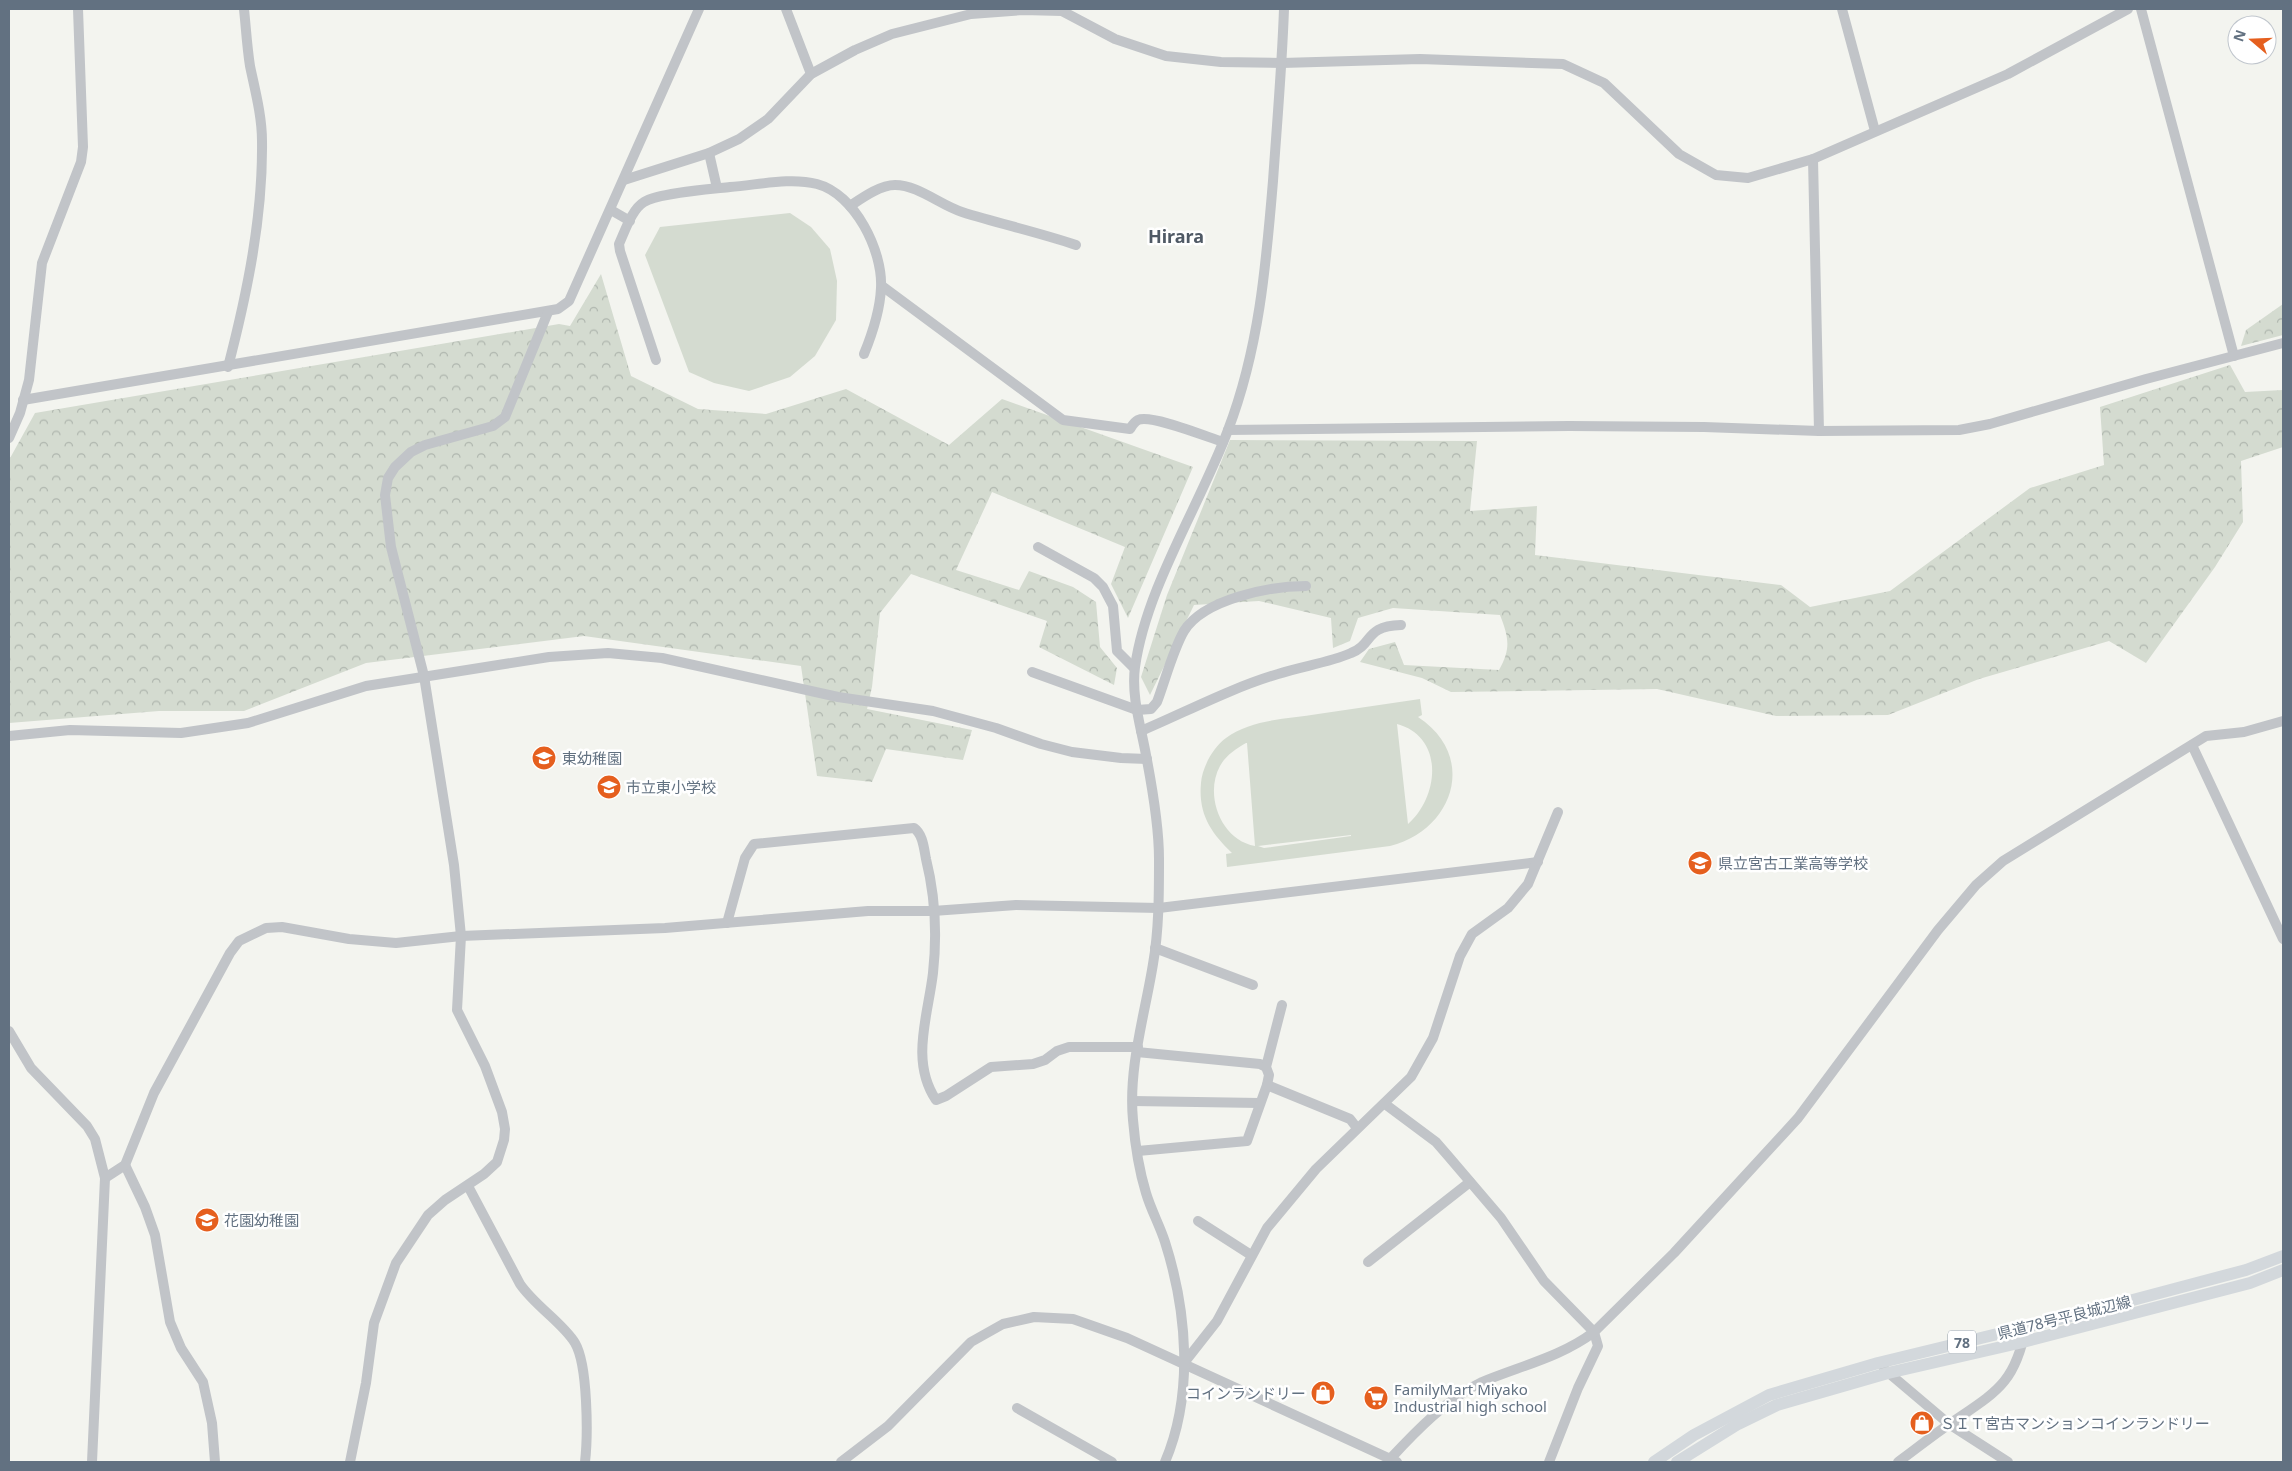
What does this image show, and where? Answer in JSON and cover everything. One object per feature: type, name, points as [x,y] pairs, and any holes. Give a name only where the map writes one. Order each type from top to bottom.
[{"type":"main road","name":"県道78号平良城辺線","points":[[1654,1462],[1694,1435],[1769,1395],[1878,1363],[2246,1270],[2283,1256]]},
{"type":"main road","name":"県道78号平良城辺線","points":[[1677,1462],[1738,1424],[1777,1405],[1888,1374],[2023,1342],[2250,1283],[2283,1270]]},
{"type":"street","points":[[9,438],[23,400],[32,364],[42,262],[81,162],[83,147],[78,9]]},
{"type":"street","points":[[228,367],[254,241],[261,172],[262,139],[244,9]]},
{"type":"street","points":[[23,400],[228,367],[558,309],[569,301],[699,9]]},
{"type":"street","points":[[786,9],[811,74]]},
{"type":"street","points":[[1165,1462],[1172,1445],[1183,1381],[1185,1345],[1172,1267],[1165,1241],[1146,1193],[1133,1116],[1137,1050],[1155,948],[1159,908],[1159,853],[1147,759],[1137,710],[1134,668],[1145,626],[1161,579],[1228,430],[1257,334],[1266,263],[1282,63],[1284,9]]},
{"type":"street","points":[[1842,9],[1874,131]]},
{"type":"street","points":[[624,180],[709,153],[739,139],[768,119],[811,74],[892,34],[936,21],[971,14],[1023,10],[1062,10],[1115,39],[1166,56],[1220,62],[1282,63],[1420,59],[1563,64],[1604,83],[1679,154],[1716,175],[1748,178],[1813,159],[2008,74],[2128,9]]},
{"type":"street","points":[[2141,9],[2234,356]]},
{"type":"street","points":[[709,153],[717,188]]},
{"type":"street","points":[[1813,159],[1819,431]]},
{"type":"street","points":[[656,360],[619,244],[630,221],[645,201],[717,188],[808,182],[830,189],[850,206],[869,234],[882,286],[874,330],[864,354]]},
{"type":"street","points":[[850,206],[865,196],[892,185],[904,186],[961,212],[1044,234],[1076,246]]},
{"type":"street","points":[[611,210],[630,221]]},
{"type":"street","points":[[882,286],[1063,420],[1130,429],[1138,420],[1166,422],[1223,442]]},
{"type":"street","points":[[350,1462],[366,1383],[374,1323],[396,1263],[428,1215],[445,1200],[468,1186],[497,1162],[504,1140],[505,1129],[502,1112],[485,1066],[457,1010],[462,936],[454,865],[424,676],[391,547],[385,495],[388,478],[400,462],[411,452],[425,445],[493,426],[505,417],[548,312]]},
{"type":"street","points":[[1228,430],[1694,426],[1819,431],[1974,428],[2283,343]]},
{"type":"street","points":[[1038,547],[1094,578],[1103,587],[1113,606],[1117,651],[1134,668]]},
{"type":"street","points":[[1032,672],[1137,710],[1151,709],[1157,702],[1183,632],[1193,620],[1206,610],[1255,592],[1286,586],[1306,586]]},
{"type":"street","points":[[1141,731],[1277,674],[1352,653],[1358,650],[1368,636],[1384,625],[1401,625]]},
{"type":"street","points":[[9,736],[70,730],[181,733],[248,723],[366,686],[549,657],[585,654],[635,654],[703,666],[838,697],[933,711],[1072,752],[1147,759]]},
{"type":"street","points":[[841,1462],[888,1426],[971,1342],[1004,1324],[1034,1317],[1073,1319],[1127,1338],[1183,1363],[1213,1380],[1394,1460],[1421,1426],[1481,1383],[1542,1360],[1581,1342],[1594,1332],[1674,1253],[1798,1118],[1938,930],[1976,885],[2003,862],[2206,736],[2244,732],[2283,721]]},
{"type":"street","points":[[2192,745],[2283,939]]},
{"type":"street","points":[[1183,1363],[1217,1321],[1267,1228],[1299,1188],[1357,1128],[1385,1104],[1411,1077],[1433,1038],[1460,956],[1472,934],[1508,908],[1528,884],[1558,812]]},
{"type":"street","points":[[727,923],[745,858],[754,844],[914,828],[919,834],[932,882],[934,910],[933,973],[922,1033],[922,1054],[928,1088],[936,1100],[946,1096],[991,1067],[1033,1064],[1045,1060],[1057,1051],[1069,1047],[1137,1050],[1260,1064],[1266,1067]]},
{"type":"street","points":[[105,1178],[125,1165],[154,1093],[216,975],[239,941],[266,928],[282,927],[349,939],[396,944],[462,936],[665,928],[807,914],[1016,905],[1159,908],[1538,862]]},
{"type":"street","points":[[1155,948],[1253,984]]},
{"type":"street","points":[[1138,1152],[1248,1141],[1267,1085],[1269,1075],[1266,1067],[1282,1005]]},
{"type":"street","points":[[9,1031],[31,1068],[87,1126],[95,1138],[105,1178],[92,1462]]},
{"type":"street","points":[[1267,1085],[1350,1119],[1357,1128]]},
{"type":"street","points":[[1133,1101],[1260,1103]]},
{"type":"street","points":[[1385,1104],[1436,1142],[1501,1218],[1544,1281],[1594,1332],[1598,1346],[1578,1388],[1549,1462]]},
{"type":"street","points":[[125,1165],[146,1207],[155,1235],[170,1322],[181,1348],[203,1382],[212,1423],[215,1462]]},
{"type":"street","points":[[1368,1262],[1470,1182]]},
{"type":"street","points":[[468,1186],[520,1284],[530,1299],[576,1344],[580,1355],[584,1384],[587,1441],[585,1462]]},
{"type":"street","points":[[1198,1221],[1251,1255]]},
{"type":"street","points":[[1898,1462],[1989,1397],[2003,1383],[2020,1354],[2026,1327]]},
{"type":"street","points":[[1878,1363],[1888,1374],[1949,1424],[2008,1462]]},
{"type":"street","points":[[1016,1408],[1112,1462]]},
{"type":"green space","points":[[790,213],[811,227],[830,249],[837,281],[836,320],[815,356],[790,377],[749,391],[714,383],[689,372],[645,255],[660,227]]},
{"type":"green space","points":[[601,274],[631,376],[698,409],[766,414],[846,389],[949,445],[1002,399],[1193,467],[1128,618],[1111,584],[1125,547],[992,492],[956,570],[1019,590],[1029,571],[1073,587],[1096,602],[1100,647],[1117,668],[1114,685],[1039,647],[1047,621],[911,574],[880,613],[872,687],[867,709],[972,730],[963,760],[886,749],[872,782],[817,776],[801,666],[584,636],[366,663],[244,711],[159,711],[9,723],[9,460],[35,413],[559,324],[570,326]]},
{"type":"green space","points":[[2283,304],[2283,335],[2241,346],[2246,330]]},
{"type":"green space","points":[[2230,365],[2245,392],[2283,390],[2283,447],[2241,461],[2243,522],[2215,567],[2146,663],[2109,641],[1979,679],[1888,715],[1776,716],[1657,689],[1451,692],[1422,678],[1360,662],[1369,649],[1395,642],[1404,665],[1499,670],[1507,649],[1507,637],[1500,615],[1393,608],[1358,618],[1350,641],[1333,648],[1331,618],[1259,601],[1194,605],[1150,695],[1141,677],[1167,595],[1230,440],[1477,441],[1470,511],[1537,506],[1535,555],[1781,585],[1810,607],[1890,591],[2030,488],[2104,465],[2100,407]]},
{"type":"green space","points":[[1420,699],[1422,715],[1418,717],[1437,733],[1448,751],[1452,771],[1450,790],[1443,808],[1430,825],[1412,837],[1390,846],[1227,867],[1226,854],[1232,853],[1207,822],[1201,794],[1202,777],[1206,765],[1221,742],[1236,732],[1259,723]],"holes":[[[1397,724],[1413,731],[1423,741],[1430,754],[1432,769],[1431,784],[1426,799],[1408,824]],[[1247,743],[1255,846],[1243,842],[1233,835],[1225,826],[1215,802],[1214,790],[1220,766],[1228,755]],[[1351,835],[1264,848],[1258,846]]]},
{"type":"place","name":"東幼稚園","points":[[544,758]]},
{"type":"place","name":"市立東小学校","points":[[609,787]]},
{"type":"place","name":"県立宮古工業高等学校","points":[[1700,863]]},
{"type":"place","name":"花園幼稚園","points":[[207,1220]]},
{"type":"place","name":"コインランドリー","points":[[1323,1393]]},
{"type":"place","name":"FamilyMart Miyako Industrial high school","points":[[1376,1398]]},
{"type":"place","name":"ＳＩＴ宮古マンションコインランドリー","points":[[1922,1423]]},
{"type":"district","name":"Hirara","points":[[1176,236]]}]
